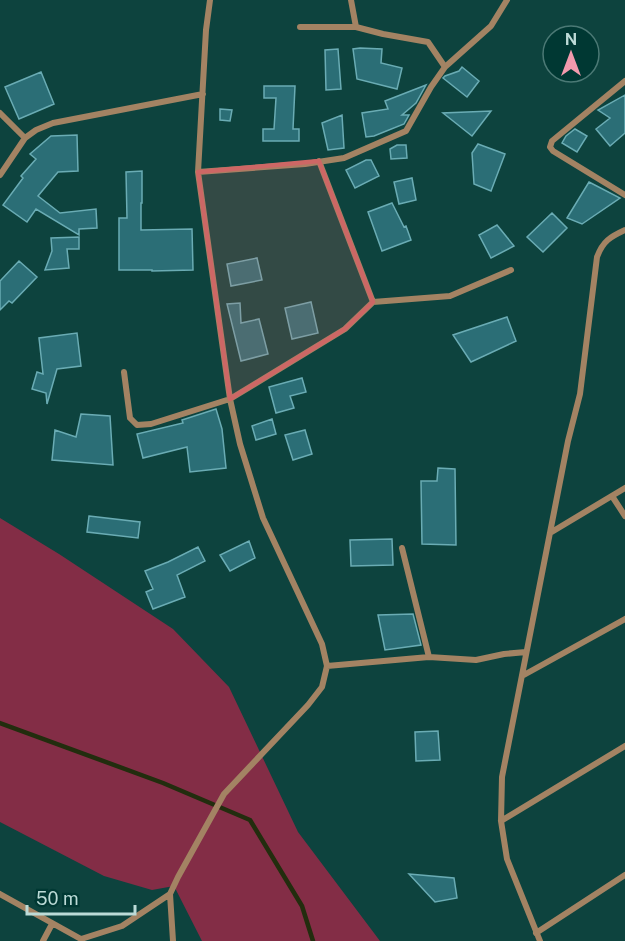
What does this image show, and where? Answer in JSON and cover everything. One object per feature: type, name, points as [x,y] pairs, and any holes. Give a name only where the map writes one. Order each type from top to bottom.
[{"type":"street","points":[[0,894],[81,939],[122,926],[170,894],[224,794],[308,705],[322,687],[327,666],[322,644],[263,518],[240,444],[230,399],[198,172],[206,30],[210,0]]},
{"type":"street","points":[[351,0],[356,27]]},
{"type":"street","points":[[198,172],[305,164],[344,158],[406,131],[445,67],[491,26],[507,0]]},
{"type":"street","points":[[300,27],[356,27],[428,42],[445,67]]},
{"type":"street","points":[[625,81],[552,141],[550,147],[625,195]]},
{"type":"street","points":[[0,175],[25,138],[36,130],[53,123],[203,94]]},
{"type":"street","points":[[0,114],[25,138]]},
{"type":"street","points":[[319,161],[373,302]]},
{"type":"street","points":[[540,941],[507,859],[501,821],[502,777],[568,441],[580,394],[597,257],[601,245],[625,230]]},
{"type":"street","points":[[123,372],[130,418],[137,425],[151,424],[230,399],[345,328],[373,302],[450,296],[511,270]]},
{"type":"street","points":[[550,533],[625,489]]},
{"type":"street","points":[[612,496],[625,516]]},
{"type":"street","points":[[402,548],[429,657]]},
{"type":"street","points":[[522,676],[625,619]]},
{"type":"street","points":[[327,666],[429,657],[476,660],[526,652]]},
{"type":"street","points":[[501,821],[625,746]]},
{"type":"street","points":[[536,933],[625,875]]},
{"type":"street","points":[[170,894],[172,941]]},
{"type":"street","points":[[43,941],[52,924]]},
{"type":"highlighted area","points":[[319,161],[373,302],[345,329],[230,399],[198,172]]},
{"type":"shaded area","points":[[0,518],[173,629],[229,687],[298,832],[380,941],[202,941],[174,886],[152,890],[104,876],[0,822]]},
{"type":"building","points":[[338,49],[341,89],[326,90],[325,50]]},
{"type":"building","points":[[353,49],[382,49],[381,63],[402,68],[397,89],[357,79]]},
{"type":"building","points":[[462,67],[479,81],[467,97],[443,78],[459,71]]},
{"type":"building","points":[[41,72],[54,104],[19,119],[5,87]]},
{"type":"building","points":[[426,85],[416,103],[402,115],[409,115],[404,124],[366,137],[362,113],[388,109],[385,101]]},
{"type":"building","points":[[264,86],[295,86],[293,129],[299,129],[299,141],[263,141],[263,129],[274,129],[276,98],[264,98]]},
{"type":"building","points":[[625,95],[625,133],[610,146],[596,129],[610,118],[598,110]]},
{"type":"building","points":[[220,109],[232,110],[230,121],[220,120]]},
{"type":"building","points":[[491,111],[472,136],[443,113]]},
{"type":"building","points":[[342,115],[344,148],[328,150],[322,123]]},
{"type":"building","points":[[575,129],[587,136],[577,152],[562,143],[566,136]]},
{"type":"building","points":[[77,135],[78,171],[58,172],[38,196],[60,213],[96,209],[97,228],[79,229],[79,235],[36,209],[27,222],[3,205],[23,178],[21,176],[36,159],[30,154],[51,136]]},
{"type":"building","points":[[478,144],[505,154],[491,191],[474,184],[472,153]]},
{"type":"building","points":[[397,145],[406,145],[407,158],[391,159],[390,149]]},
{"type":"building","points":[[366,160],[371,160],[379,176],[355,188],[346,170]]},
{"type":"building","points":[[142,171],[141,230],[192,229],[193,270],[119,270],[119,218],[127,218],[126,172]]},
{"type":"building","points":[[412,178],[416,200],[399,204],[394,182]]},
{"type":"building","points":[[589,182],[620,198],[582,224],[567,218]]},
{"type":"building","points":[[392,203],[404,227],[406,226],[411,240],[382,251],[368,212]]},
{"type":"building","points":[[552,213],[567,228],[543,252],[527,237]]},
{"type":"building","points":[[497,225],[514,246],[491,258],[479,235]]},
{"type":"building","points":[[79,237],[79,249],[67,249],[69,268],[45,270],[52,251],[51,238]]},
{"type":"building","points":[[257,258],[262,280],[231,286],[227,264]]},
{"type":"building","points":[[19,261],[37,277],[12,303],[9,301],[0,310],[0,281]]},
{"type":"building","points":[[311,302],[318,333],[292,339],[285,308]]},
{"type":"building","points":[[240,303],[241,323],[259,319],[268,354],[241,361],[227,304]]},
{"type":"building","points":[[507,317],[516,341],[471,362],[453,335]]},
{"type":"building","points":[[77,333],[81,366],[57,369],[47,404],[46,393],[32,389],[37,372],[43,374],[39,338]]},
{"type":"building","points":[[302,378],[306,392],[290,396],[294,408],[276,413],[269,387]]},
{"type":"building","points":[[216,409],[222,429],[226,468],[190,472],[187,447],[143,458],[137,434],[183,423],[182,420]]},
{"type":"building","points":[[81,414],[110,416],[113,465],[52,460],[55,430],[76,437]]},
{"type":"building","points":[[272,419],[276,434],[256,440],[252,426]]},
{"type":"building","points":[[305,430],[312,454],[293,460],[285,435]]},
{"type":"building","points":[[438,468],[455,469],[456,545],[422,544],[421,481],[437,481]]},
{"type":"building","points":[[89,516],[140,522],[138,538],[87,532]]},
{"type":"building","points":[[392,539],[393,565],[351,566],[350,540]]},
{"type":"building","points":[[249,541],[255,558],[230,571],[220,555]]},
{"type":"building","points":[[198,547],[205,561],[177,575],[185,597],[153,609],[146,592],[153,589],[145,571]]},
{"type":"building","points":[[413,614],[421,645],[385,650],[378,615]]},
{"type":"building","points":[[438,731],[440,760],[416,761],[415,732]]},
{"type":"building","points":[[409,874],[454,878],[457,898],[435,902]]},
{"type":"waterway","points":[[0,723],[163,783],[250,820],[302,906],[313,941]]}]
